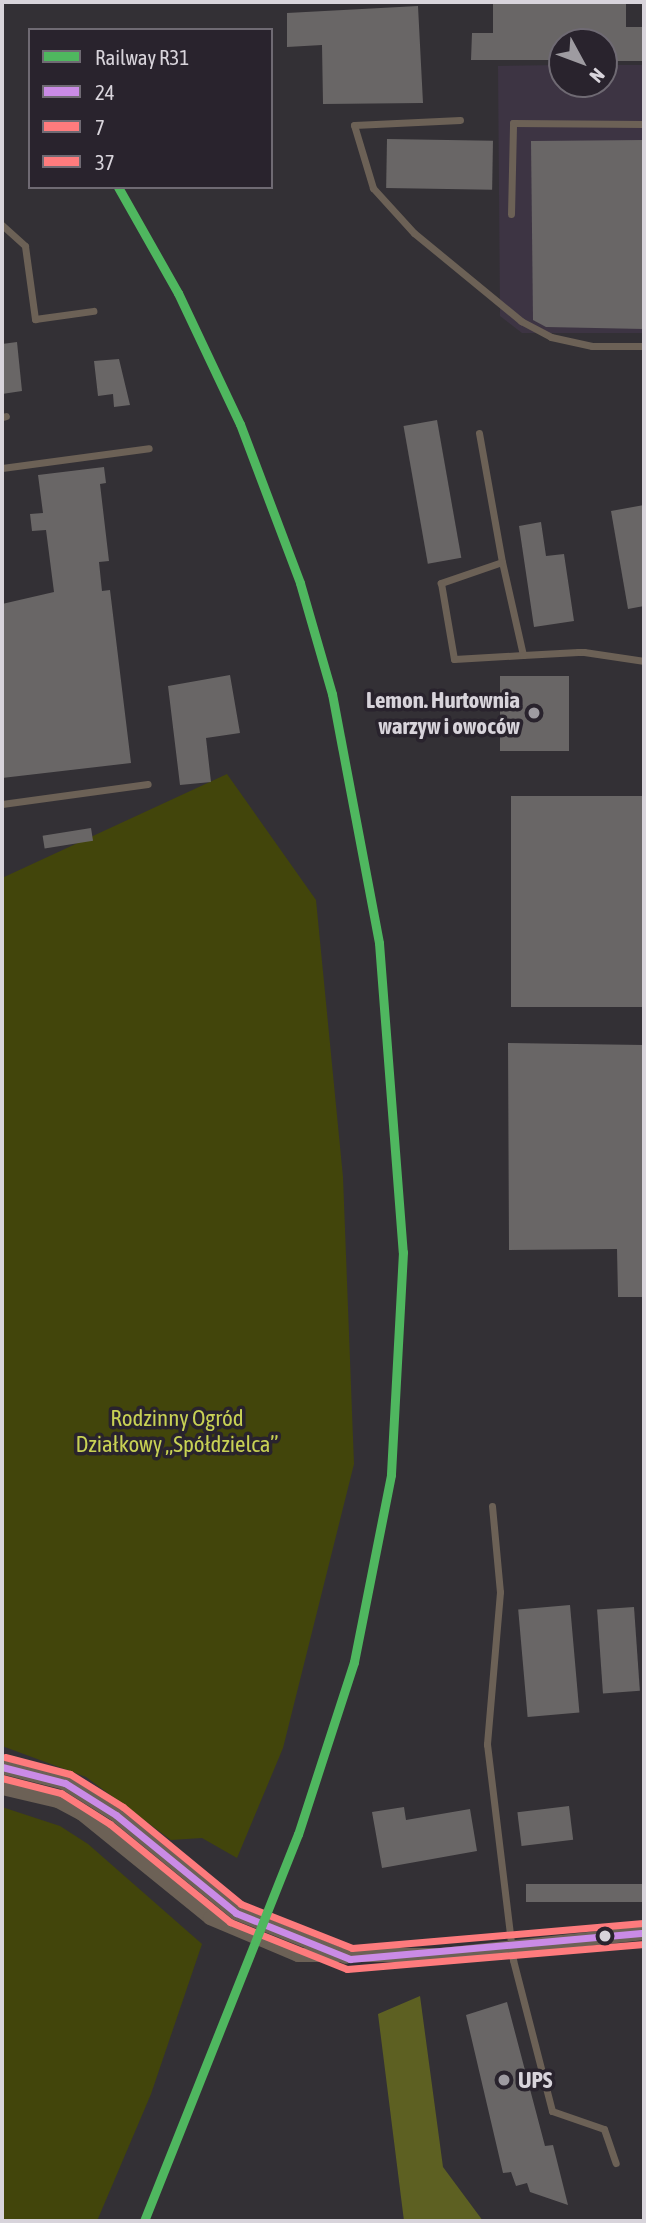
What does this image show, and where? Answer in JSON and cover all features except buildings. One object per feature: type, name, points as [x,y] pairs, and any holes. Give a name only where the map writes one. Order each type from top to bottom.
[{"type":"street","points":[[2,1767],[65,1783],[116,1815],[236,1913],[351,1959]]},
{"type":"street","points":[[2,1787],[47,1797],[81,1813],[191,1904],[240,1935],[298,1955],[351,1959],[512,1947],[644,1933]]},
{"type":"lane","points":[[460,120],[354,125],[373,188],[414,233],[521,321],[551,337],[592,346],[644,346]]},
{"type":"lane","points":[[511,214],[513,123],[644,124]]},
{"type":"lane","points":[[2,225],[25,246],[35,319],[93,311]]},
{"type":"lane","points":[[479,433],[502,562],[523,655]]},
{"type":"lane","points":[[2,468],[149,448]]},
{"type":"lane","points":[[502,562],[441,583],[454,659],[584,652],[644,661]]},
{"type":"lane","points":[[2,804],[148,784]]},
{"type":"lane","points":[[492,1506],[500,1592],[487,1744],[512,1947],[552,2110],[604,2129],[615,2163]]},
{"type":"shaded area","points":[[548,65],[548,98],[618,98],[618,65],[644,65],[644,333],[522,333],[500,316],[498,66]]},
{"type":"shaded area","points":[[420,1996],[443,2167],[483,2221],[404,2221],[378,2014]]},
{"type":"green space","name":"Rodzinny Ogród Działkowy „Spółdzielca”","points":[[227,774],[316,900],[343,1177],[354,1464],[283,1748],[237,1858],[202,1838],[171,1840],[86,1777],[2,1746],[2,878]]},
{"type":"green space","points":[[2,1807],[60,1826],[88,1844],[202,1944],[151,2094],[97,2221],[2,2221]]},
{"type":"rail line","name":"R31","points":[[119,189],[178,293],[240,424],[300,583],[332,694],[379,943],[403,1252],[391,1475],[354,1662],[298,1834],[144,2221]]},
{"type":"transit line","name":"37","points":[[5,1757],[70,1774],[123,1807],[241,1904],[352,1948],[643,1923]]},
{"type":"transit line","name":"24","points":[[2,1767],[65,1783],[116,1815],[236,1913],[350,1959],[644,1933]]},
{"type":"transit line","name":"7","points":[[2,1778],[61,1793],[110,1824],[230,1922],[347,1969],[644,1944]]},
{"type":"place","name":"Lemon. Hurtownia warzyw i owoców","points":[[534,713]]},
{"type":"place","name":"UPS","points":[[504,2080]]}]
